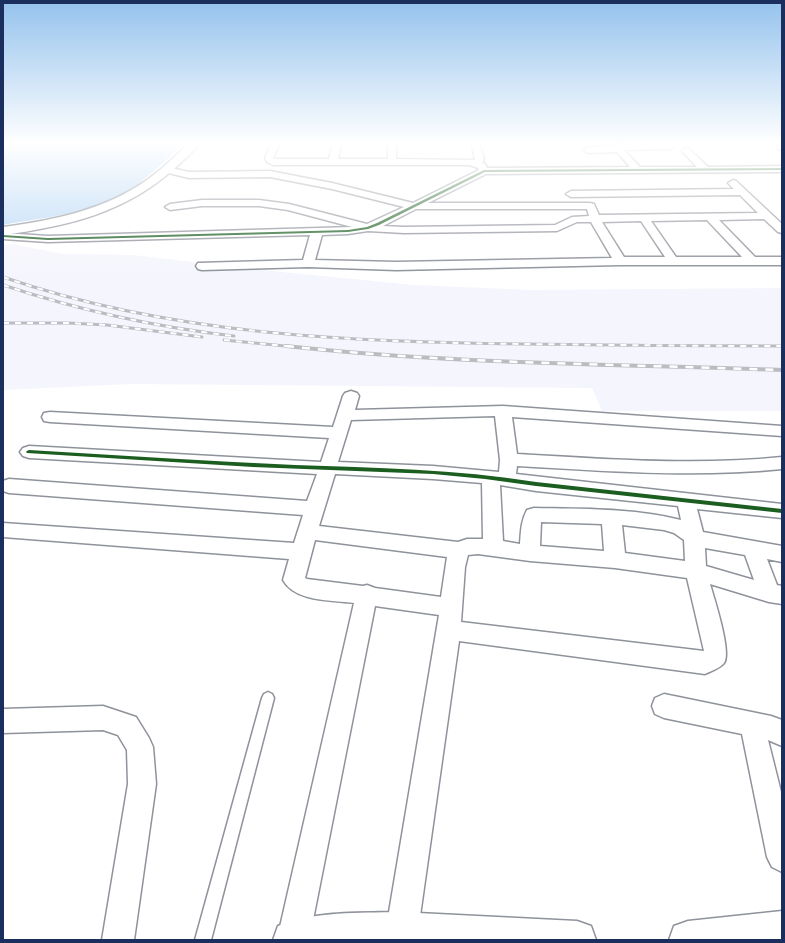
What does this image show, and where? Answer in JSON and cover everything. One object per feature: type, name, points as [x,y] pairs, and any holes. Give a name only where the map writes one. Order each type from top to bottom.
[{"type":"main road","points":[[3,231],[65,220],[105,208],[121,201],[143,187]]},
{"type":"main road","points":[[292,940],[402,930],[551,940],[577,940]]},
{"type":"main road","points":[[688,940],[782,930]]},
{"type":"street","points":[[339,187],[414,206],[590,206]]},
{"type":"street","points":[[3,236],[48,239],[348,231],[378,221],[414,206],[452,187]]},
{"type":"street","points":[[581,187],[595,219],[620,261]]},
{"type":"street","points":[[635,187],[656,218]]},
{"type":"street","points":[[737,187],[773,219],[782,230]]},
{"type":"street","points":[[231,192],[305,202],[357,215]]},
{"type":"street","points":[[557,194],[742,192]]},
{"type":"street","points":[[170,207],[202,203],[259,203],[378,221],[404,230],[557,228],[576,219],[773,219]]},
{"type":"street","points":[[644,218],[673,261]]},
{"type":"street","points":[[711,218],[752,261]]},
{"type":"street","points":[[308,263],[317,232]]},
{"type":"street","points":[[202,266],[308,263],[396,266],[620,261],[782,261]]},
{"type":"street","points":[[493,549],[500,478],[508,460],[503,411]]},
{"type":"street","points":[[50,417],[345,415],[503,411],[782,431]]},
{"type":"street","points":[[345,415],[307,532],[294,580],[299,585],[306,588],[367,594],[451,607]]},
{"type":"street","points":[[29,452],[327,468],[450,472],[536,484],[782,511]]},
{"type":"street","points":[[508,460],[685,469],[722,469],[782,463]]},
{"type":"street","points":[[9,486],[315,510]]},
{"type":"street","points":[[449,630],[705,663],[716,656],[713,637],[696,571],[694,537],[686,500]]},
{"type":"street","points":[[530,553],[531,524],[534,515],[611,517],[669,525],[680,527],[694,537],[707,541],[782,554]]},
{"type":"street","points":[[611,517],[615,560]]},
{"type":"street","points":[[3,530],[302,552]]},
{"type":"street","points":[[307,532],[459,550],[467,546],[478,546],[530,553],[615,560],[696,571],[776,594]]},
{"type":"street","points":[[753,549],[776,594]]},
{"type":"street","points":[[402,930],[449,630],[455,567],[459,550]]},
{"type":"street","points":[[292,940],[367,594]]},
{"type":"street","points":[[664,706],[771,728],[782,733]]},
{"type":"street","points":[[3,721],[103,718],[127,726],[140,747],[142,784],[118,940]]},
{"type":"street","points":[[752,724],[782,857]]},
{"type":"lane","points":[[204,940],[268,698]]},
{"type":"shaded area","points":[[12,244],[62,254],[133,255],[252,269],[414,285],[531,290],[782,288],[782,411],[602,411],[592,388],[131,384],[3,390],[3,245]]},
{"type":"water","points":[[3,187],[133,187],[120,196],[96,207],[73,213],[3,225]]},
{"type":"railway","points":[[3,277],[66,296],[131,312],[261,332],[393,341],[459,343],[782,346]]},
{"type":"railway","points":[[3,285],[88,310],[175,328],[234,336]]},
{"type":"railway","points":[[3,323],[68,323],[107,325],[202,337]]},
{"type":"railway","points":[[224,340],[295,347]]},
{"type":"railway","points":[[286,346],[348,352],[472,360],[782,370]]},
{"type":"cycle path","points":[[3,236],[48,239],[348,231],[368,228],[378,224],[452,187]]},
{"type":"cycle path","points":[[29,452],[253,465],[407,471],[485,476],[536,484],[782,511]]}]
